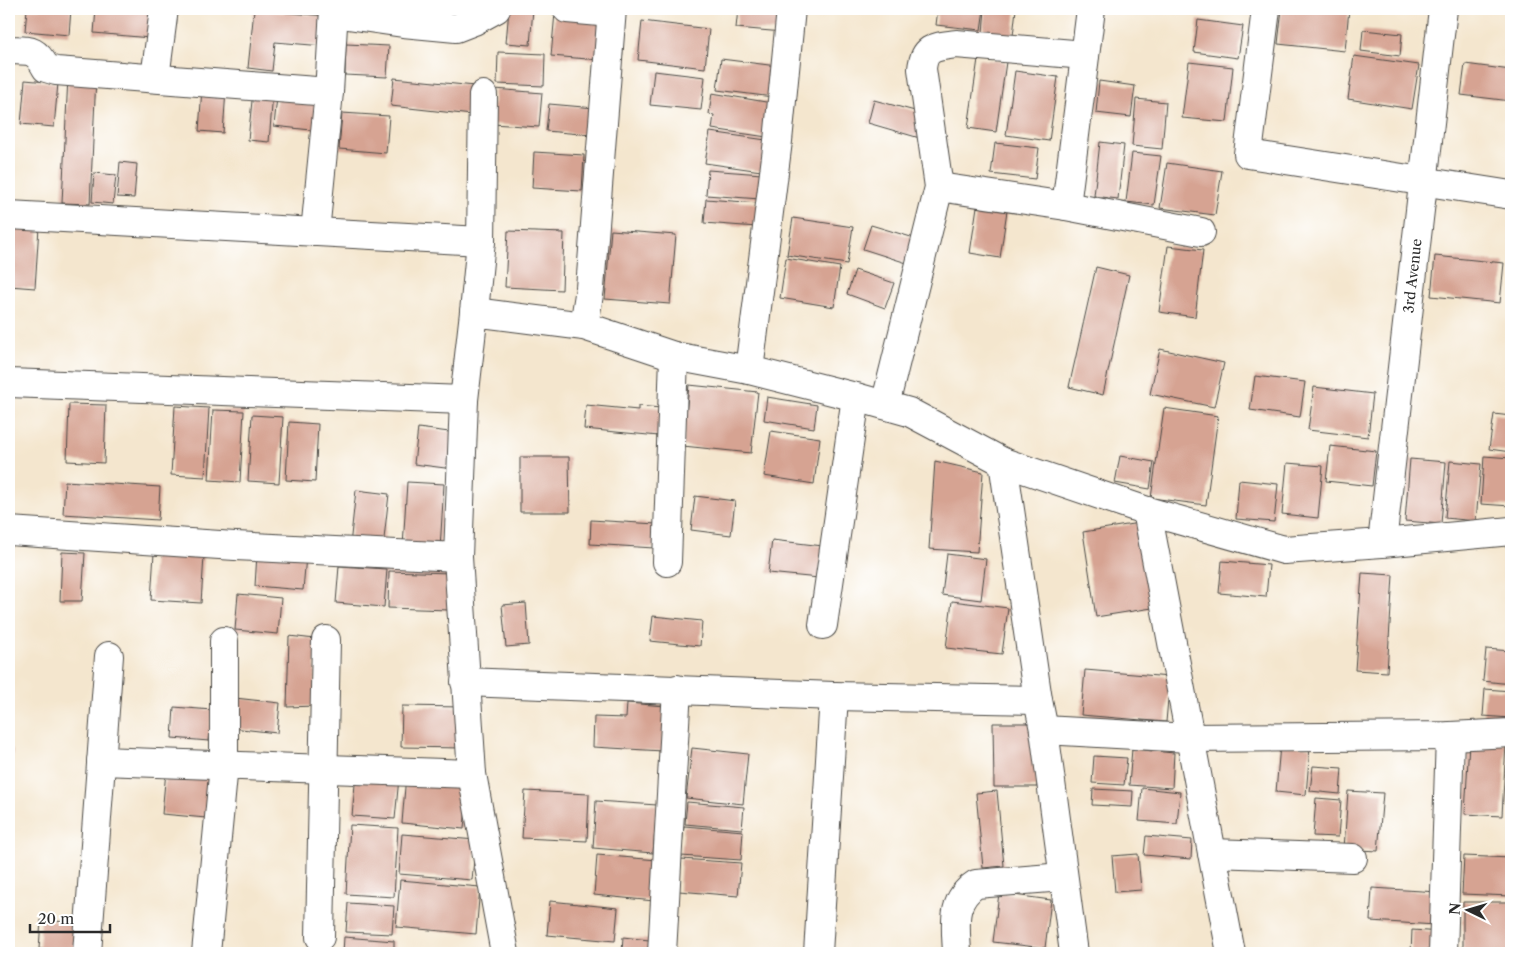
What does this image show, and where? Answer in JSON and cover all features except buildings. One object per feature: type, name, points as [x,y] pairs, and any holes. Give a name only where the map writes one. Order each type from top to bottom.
[{"type":"street","points":[[155,78],[164,9]]},
{"type":"street","points":[[315,232],[329,92],[334,11],[403,23],[456,28],[496,9]]},
{"type":"street","points":[[567,9],[612,11],[590,288],[584,326]]},
{"type":"street","points":[[749,370],[778,141],[791,9]]},
{"type":"street","points":[[1066,206],[1091,9]]},
{"type":"street","points":[[1266,9],[1248,154],[1511,195]]},
{"type":"street","name":"3rd Avenue","points":[[1382,543],[1443,9]]},
{"type":"street","points":[[885,405],[939,187],[922,69],[923,57],[928,51],[937,47],[956,44],[1085,54]]},
{"type":"street","points":[[9,50],[31,51],[40,56],[46,68],[56,71],[329,92]]},
{"type":"street","points":[[483,95],[481,241],[464,400],[458,557],[472,774],[505,953]]},
{"type":"street","points":[[939,187],[1066,206],[1201,232]]},
{"type":"street","points":[[9,215],[481,241]]},
{"type":"street","points":[[474,312],[584,326],[674,356],[749,370],[909,412],[1003,462],[1147,511],[1284,550],[1382,543],[1511,530]]},
{"type":"street","points":[[667,562],[674,356]]},
{"type":"street","points":[[9,383],[464,400]]},
{"type":"street","points":[[823,625],[856,397]]},
{"type":"street","points":[[1003,462],[1044,730],[1074,953]]},
{"type":"street","points":[[1147,511],[1231,953]]},
{"type":"street","points":[[9,531],[236,546],[458,557]]},
{"type":"street","points":[[320,937],[326,640]]},
{"type":"street","points":[[206,953],[224,765],[224,641]]},
{"type":"street","points":[[87,953],[109,656]]},
{"type":"street","points":[[465,682],[834,696],[1038,700]]},
{"type":"street","points":[[662,953],[677,689]]},
{"type":"street","points":[[818,953],[834,696]]},
{"type":"street","points":[[1044,730],[1189,738],[1450,736],[1511,733]]},
{"type":"street","points":[[1443,953],[1450,736]]},
{"type":"street","points":[[101,761],[472,774]]},
{"type":"street","points":[[1212,853],[1353,858]]},
{"type":"street","points":[[958,953],[956,916],[959,903],[966,890],[976,884],[1064,877]]}]
